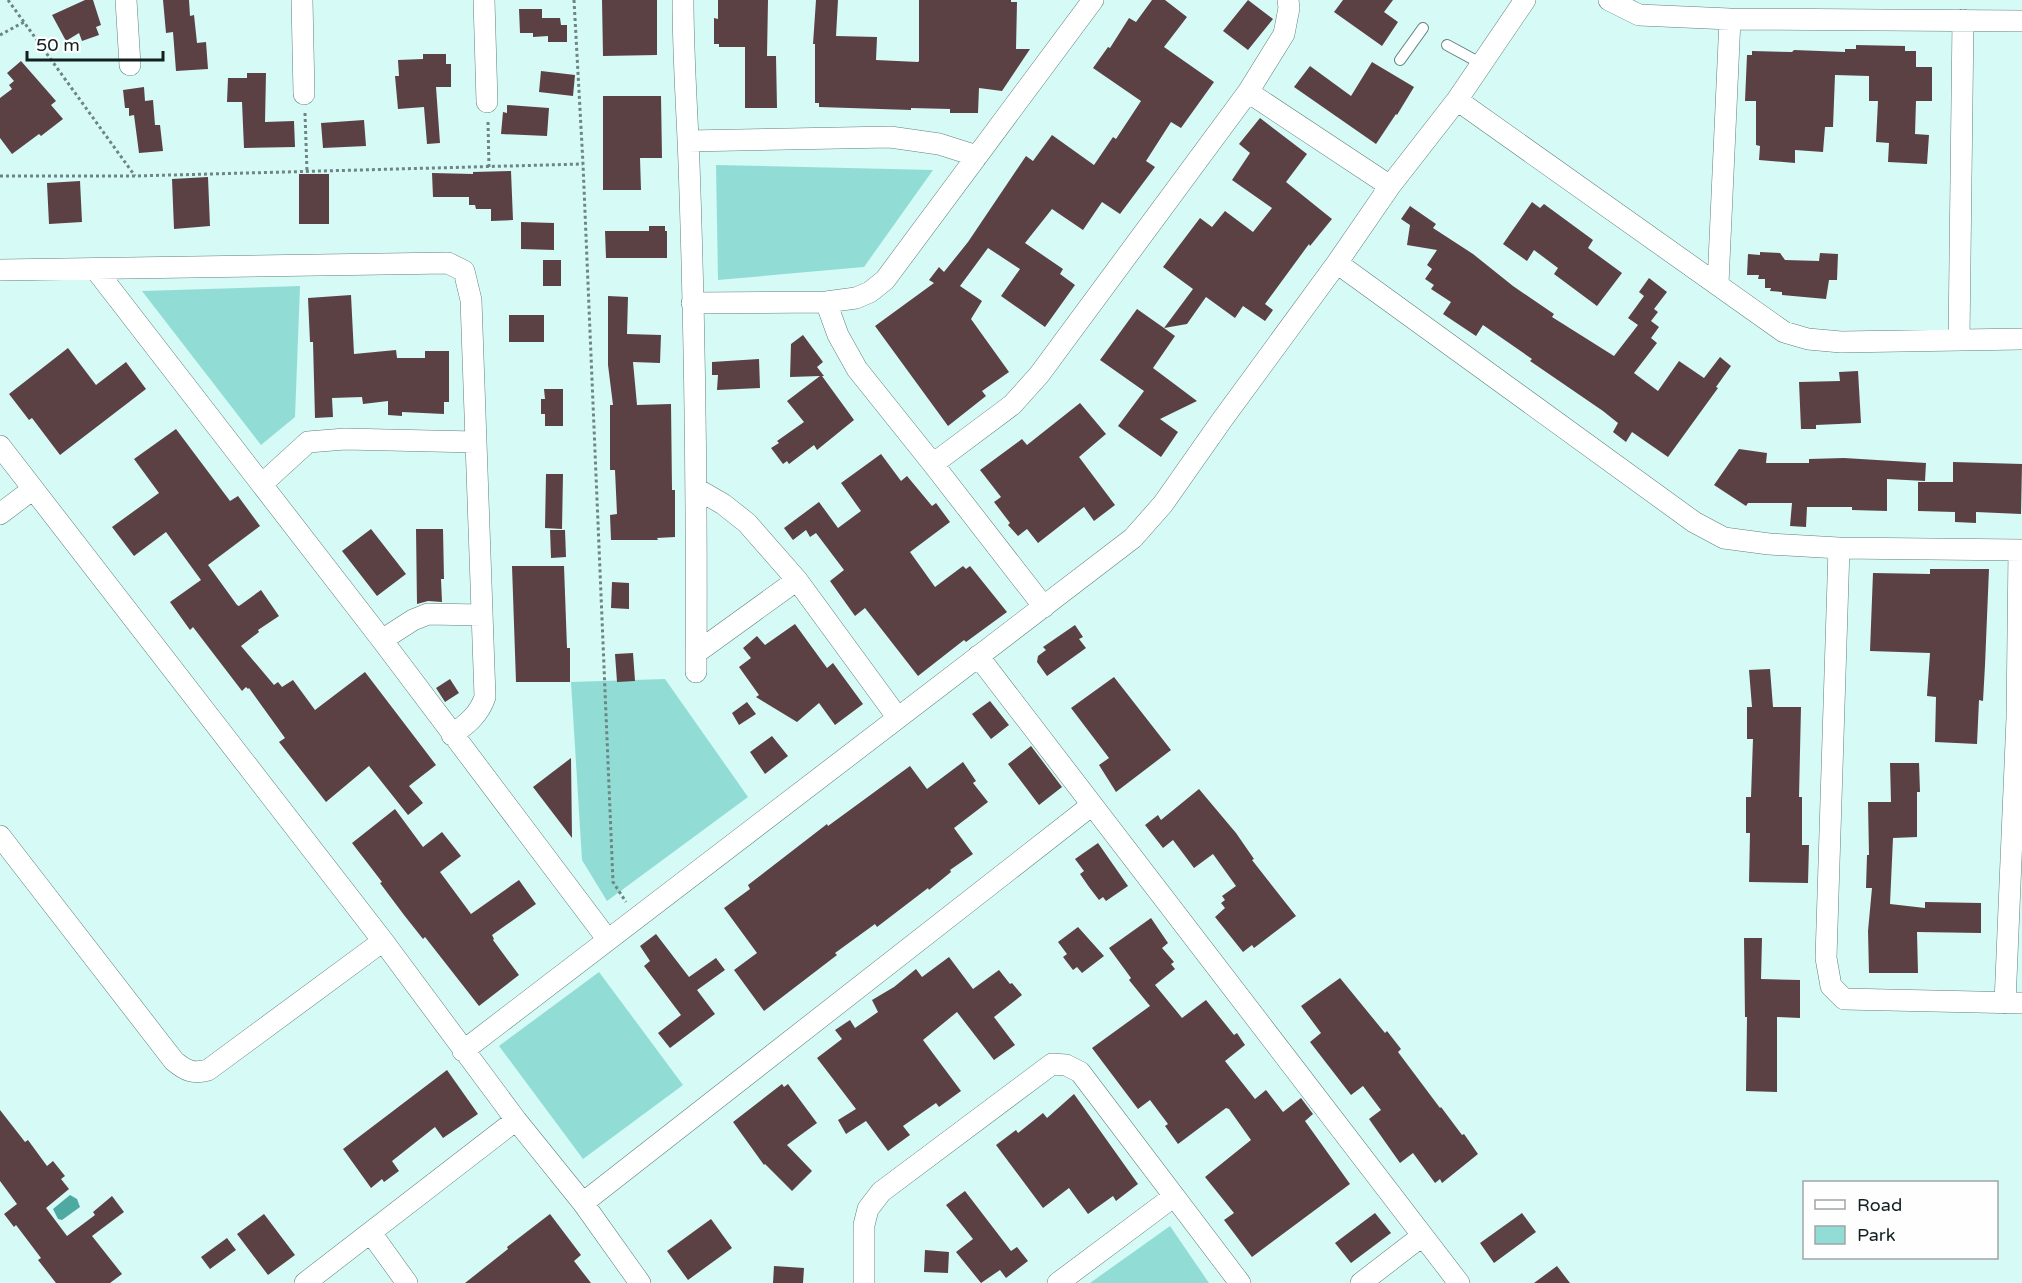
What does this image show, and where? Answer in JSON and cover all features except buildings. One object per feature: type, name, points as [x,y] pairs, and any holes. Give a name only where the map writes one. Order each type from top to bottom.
[{"type":"street","points":[[126,0],[130,64]]},
{"type":"street","points":[[302,0],[304,94]]},
{"type":"street","points":[[484,0],[487,102]]},
{"type":"street","points":[[683,0],[696,489],[696,663],[796,580]]},
{"type":"street","points":[[692,303],[826,302],[856,298],[870,292],[885,279],[1093,0]]},
{"type":"street","points":[[933,464],[1012,405],[1039,375],[1248,92],[1284,34],[1289,8],[1288,0]]},
{"type":"street","points":[[464,1051],[1133,538],[1163,504],[1390,186],[1457,100],[1525,0]]},
{"type":"street","points":[[1609,0],[1640,15],[1730,19],[2022,21]]},
{"type":"street","points":[[1718,284],[1730,19]]},
{"type":"street","points":[[1959,339],[1963,20]]},
{"type":"street","points":[[1248,92],[1390,186]]},
{"type":"street","points":[[1457,100],[1784,332],[1808,339],[1841,342],[2022,339]]},
{"type":"street","points":[[688,141],[890,137],[939,144],[977,156]]},
{"type":"street","points":[[0,270],[448,263],[464,271],[471,300],[485,697],[481,708],[472,720],[453,735]]},
{"type":"street","points":[[1337,263],[1694,522],[1725,538],[1768,544],[1839,548],[2021,550],[2013,1003],[1844,999],[1831,986],[1826,958],[1839,548]]},
{"type":"street","points":[[96,270],[382,640],[608,940]]},
{"type":"street","points":[[826,302],[838,335],[857,369],[1044,607]]},
{"type":"street","points":[[262,484],[308,441],[329,439],[476,442]]},
{"type":"street","points":[[0,446],[383,940],[516,1120],[583,1203],[640,1283]]},
{"type":"street","points":[[0,514],[33,489]]},
{"type":"street","points":[[696,489],[723,504],[747,523],[796,580],[898,718]]},
{"type":"street","points":[[382,640],[413,620],[428,614],[481,615]]},
{"type":"street","points":[[978,656],[1459,1283]]},
{"type":"street","points":[[583,1203],[1092,805]]},
{"type":"street","points":[[0,836],[174,1061],[183,1069],[195,1073],[208,1070],[383,940]]},
{"type":"street","points":[[864,1283],[864,1225],[868,1209],[881,1192],[1052,1064],[1066,1065],[1080,1072],[1240,1283]]},
{"type":"street","points":[[305,1283],[516,1120]]},
{"type":"street","points":[[1058,1283],[1173,1197]]},
{"type":"street","points":[[370,1233],[407,1283]]},
{"type":"street","points":[[1361,1283],[1422,1236]]},
{"type":"lane","points":[[1400,60],[1423,28]]},
{"type":"lane","points":[[1447,45],[1482,64]]},
{"type":"path","points":[[8,0],[135,176]]},
{"type":"path","points":[[574,0],[613,882],[637,918]]},
{"type":"path","points":[[0,35],[24,22]]},
{"type":"path","points":[[304,94],[307,172]]},
{"type":"path","points":[[487,102],[489,168]]},
{"type":"path","points":[[0,176],[135,176],[583,164]]},
{"type":"green space","points":[[716,165],[933,170],[864,267],[718,280]]},
{"type":"green space","points":[[300,286],[295,417],[261,445],[142,291]]},
{"type":"green space","points":[[665,679],[748,797],[607,901],[582,860],[571,682]]},
{"type":"green space","points":[[599,972],[683,1085],[583,1159],[499,1046]]},
{"type":"green space","points":[[1170,1226],[1209,1283],[1090,1283]]},
{"type":"shaded area","points":[[70,1195],[77,1199],[80,1207],[62,1220],[58,1219],[53,1209]]}]
